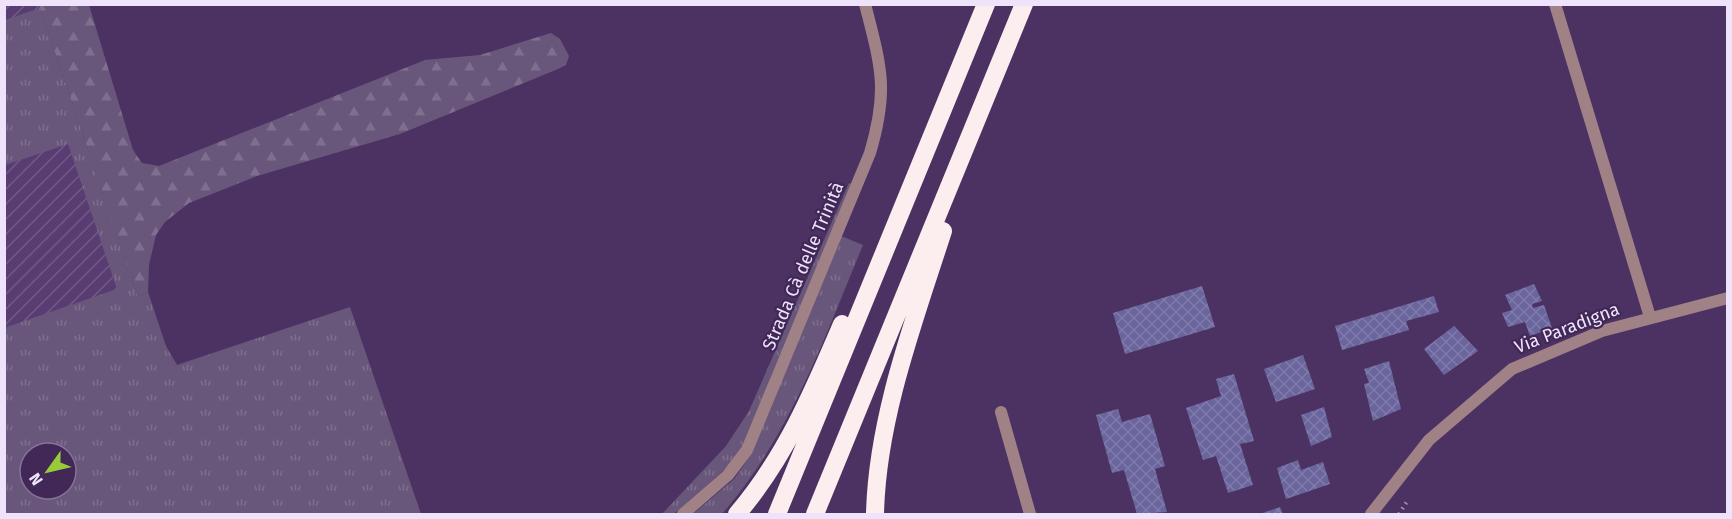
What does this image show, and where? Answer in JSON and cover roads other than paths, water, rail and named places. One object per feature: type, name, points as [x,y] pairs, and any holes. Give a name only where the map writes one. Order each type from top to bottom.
[{"type":"highway","points":[[777,514],[986,4]]},
{"type":"highway","points":[[815,514],[1024,4]]},
{"type":"highway","points":[[875,514],[876,489],[899,368],[988,92]]},
{"type":"highway","points":[[737,514],[759,488],[787,444],[811,396],[855,293],[894,229]]},
{"type":"street","name":"Strada Cà delle Trinità","points":[[683,514],[728,475],[747,450],[774,378],[870,153],[882,107],[883,92],[878,57],[865,4]]},
{"type":"street","points":[[1555,4],[1650,317]]},
{"type":"street","name":"Via Paradigna","points":[[1371,514],[1429,440],[1512,369],[1582,338],[1650,317],[1728,298]]},
{"type":"street","points":[[1001,412],[1030,514]]}]
